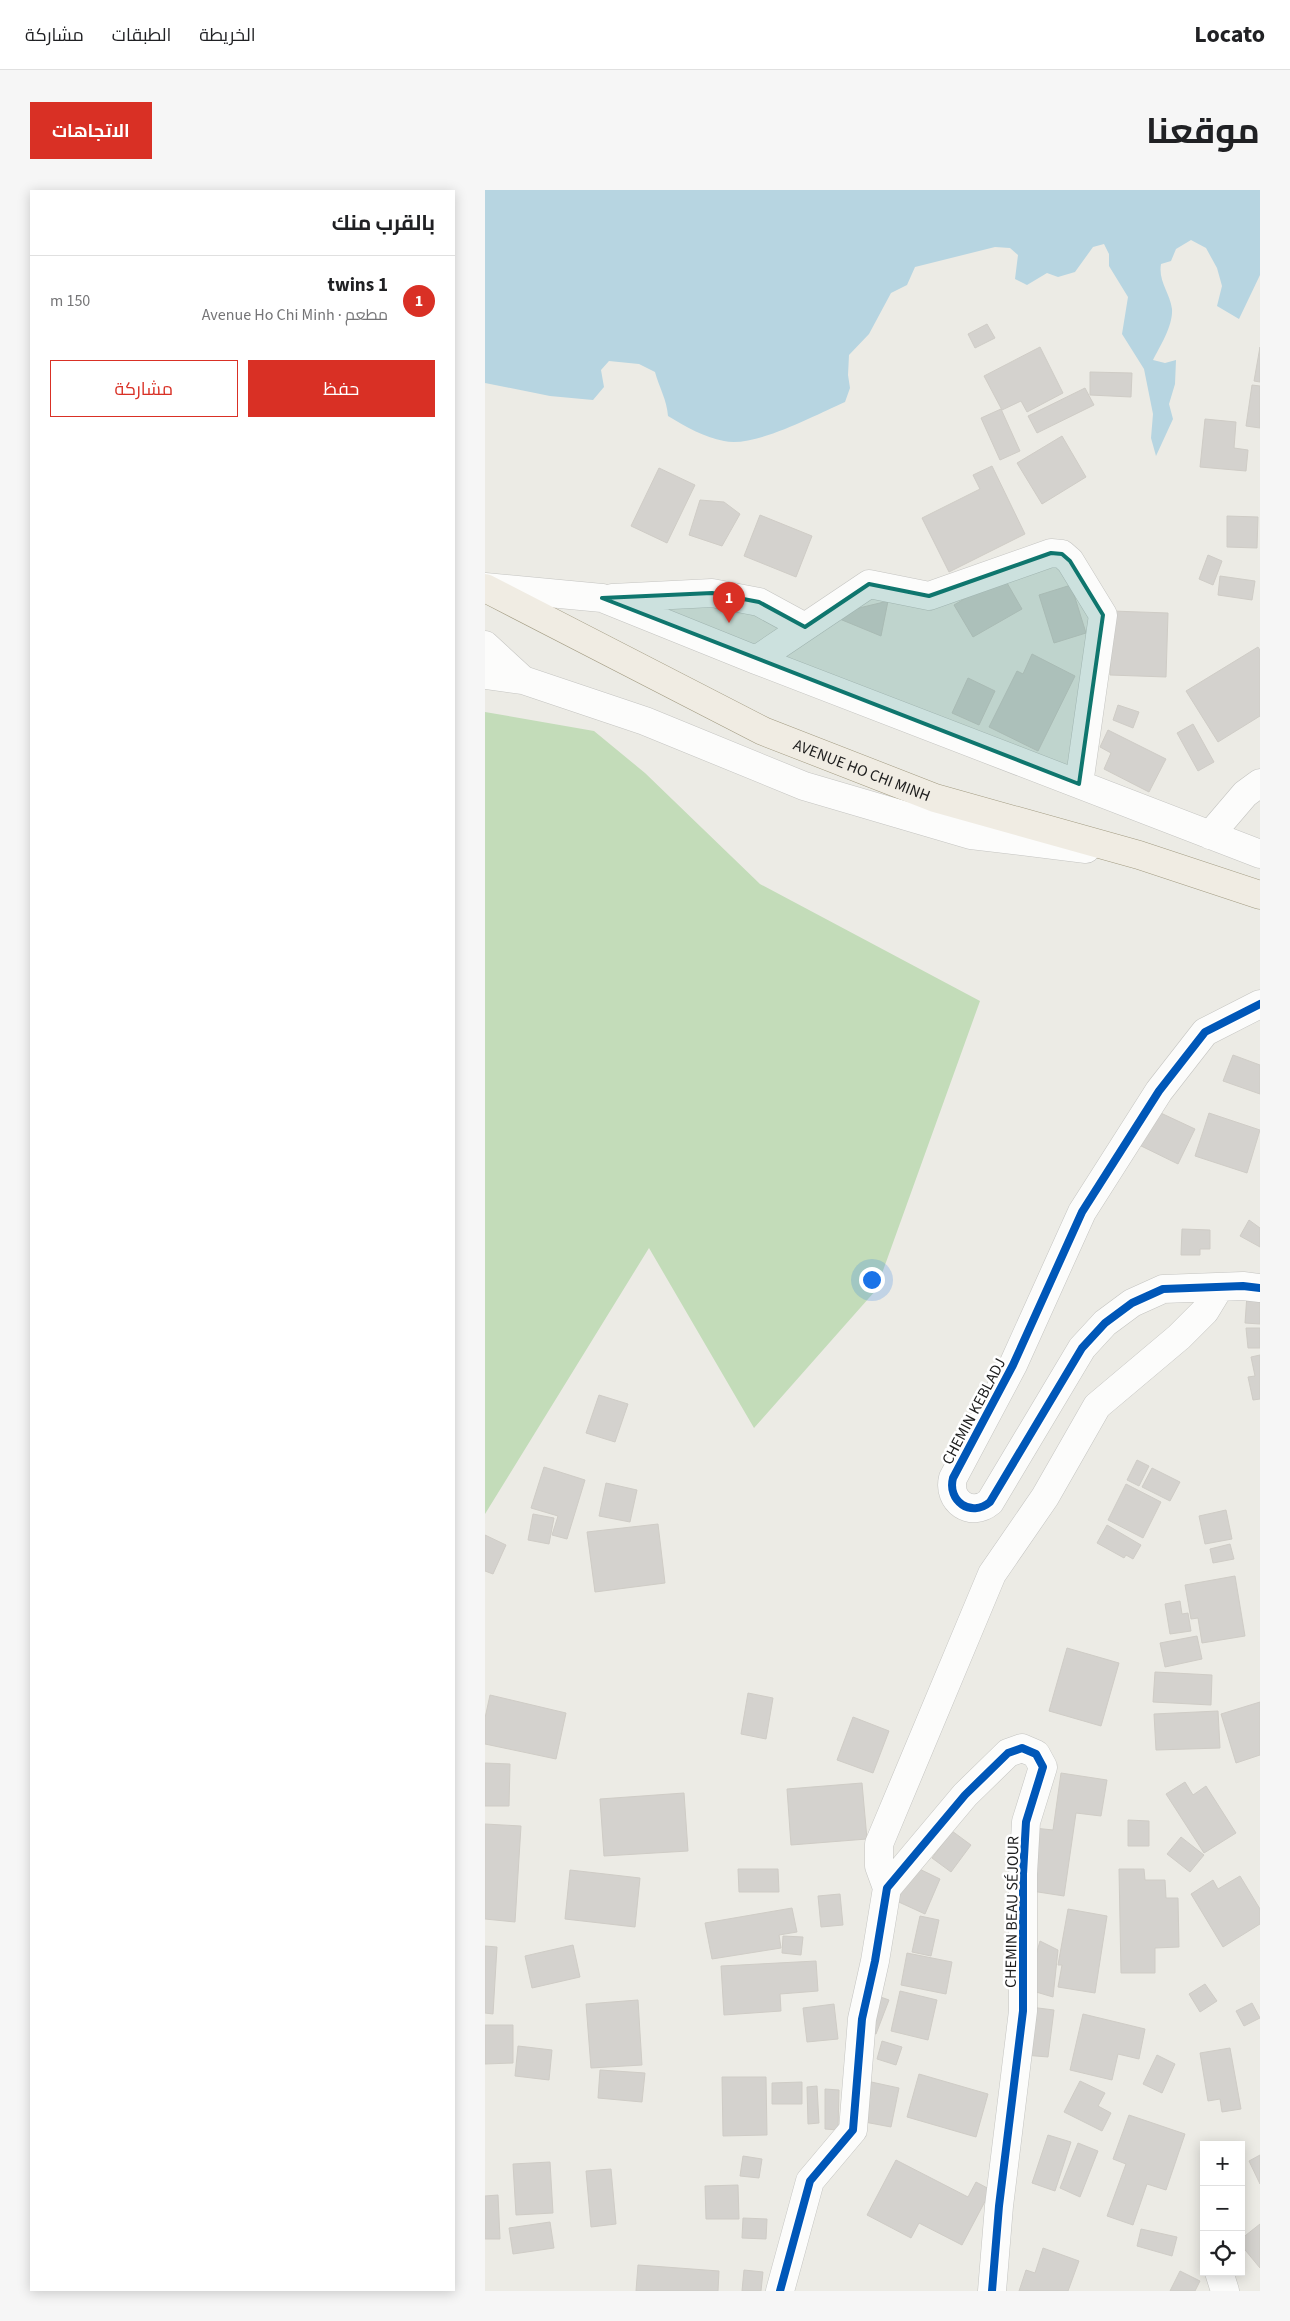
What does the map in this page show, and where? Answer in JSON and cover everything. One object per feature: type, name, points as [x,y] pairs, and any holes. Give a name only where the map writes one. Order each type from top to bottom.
[{"type":"main road","name":"AVENUE HO CHI MINH","points":[[485,588],[763,731],[935,798],[1139,855],[1260,896]]},
{"type":"street","points":[[756,660],[869,584],[929,596],[1051,553],[1062,554],[1070,561],[1103,615],[1079,784]]},
{"type":"street","points":[[485,588],[602,598],[712,593],[759,602],[805,627]]},
{"type":"street","points":[[602,598],[756,660],[1260,854]]},
{"type":"street","points":[[485,646],[523,680]]},
{"type":"street","points":[[485,675],[523,680],[645,721],[804,786],[971,835],[1139,855]]},
{"type":"street","points":[[1211,835],[1245,794],[1260,783]]},
{"type":"street","name":"CHEMIN KEBLADJ","points":[[1260,1004],[1205,1032],[1159,1090],[1082,1212],[1013,1365],[953,1478],[951,1488],[957,1502],[971,1509],[981,1508],[990,1502],[1082,1348],[1105,1323],[1132,1303],[1163,1289],[1243,1286],[1260,1288]]},
{"type":"street","points":[[780,2291],[810,2181],[853,2130],[862,2019],[875,1961],[887,1888],[879,1866],[879,1844],[992,1574],[1045,1497],[1097,1406],[1179,1337],[1205,1312],[1219,1288]]},
{"type":"street","name":"CHEMIN BEAU SÉJOUR","points":[[887,1888],[965,1795],[1008,1753],[1022,1748],[1036,1754],[1043,1768],[1026,1822],[1023,1874],[1023,2011],[999,2206],[992,2291]]},
{"type":"street","points":[[1220,2276],[1225,2291]]},
{"type":"highlighted area","points":[[1051,553],[1062,554],[1070,561],[1103,615],[1079,784],[602,598],[712,593],[759,602],[805,627],[869,584],[929,596]]},
{"type":"green space","points":[[485,712],[594,731],[645,773],[760,884],[980,1001],[876,1290],[754,1428],[649,1248],[485,1514]]},
{"type":"water","points":[[485,190],[1260,190],[1260,275],[1239,319],[1217,306],[1222,286],[1217,268],[1206,248],[1191,240],[1176,249],[1171,261],[1161,264],[1161,276],[1171,303],[1172,315],[1165,336],[1153,360],[1165,363],[1176,360],[1175,384],[1169,404],[1173,419],[1156,456],[1151,438],[1153,414],[1144,369],[1122,334],[1128,297],[1109,266],[1109,254],[1104,244],[1093,247],[1075,272],[1058,277],[1047,273],[1027,285],[1015,279],[1018,255],[1010,248],[995,247],[915,267],[907,285],[891,293],[869,334],[849,355],[848,375],[850,388],[845,402],[768,435],[752,440],[724,441],[695,431],[668,416],[665,399],[655,372],[639,364],[609,361],[601,370],[604,387],[593,400],[550,396],[485,383]]},
{"type":"building","points":[[987,324],[995,338],[975,348],[968,334]]},
{"type":"building","points":[[1040,347],[1063,393],[1027,412],[1021,401],[1002,410],[984,376]]},
{"type":"building","points":[[1260,347],[1260,382],[1254,381]]},
{"type":"building","points":[[1090,372],[1132,373],[1131,397],[1090,395]]},
{"type":"building","points":[[1252,385],[1260,386],[1260,428],[1246,426]]},
{"type":"building","points":[[1085,388],[1094,405],[1037,433],[1028,416]]},
{"type":"building","points":[[1001,409],[1020,451],[1000,460],[981,418]]},
{"type":"building","points":[[1205,419],[1236,422],[1234,448],[1248,450],[1246,471],[1200,467]]},
{"type":"building","points":[[1062,436],[1086,477],[1042,504],[1017,463]]},
{"type":"building","points":[[992,466],[1025,534],[949,572],[922,518],[980,489],[973,475]]},
{"type":"building","points":[[659,468],[695,485],[667,543],[631,526]]},
{"type":"building","points":[[700,500],[724,502],[740,514],[722,546],[689,535]]},
{"type":"building","points":[[760,515],[812,536],[796,577],[744,556]]},
{"type":"building","points":[[1227,516],[1258,517],[1257,548],[1227,547]]},
{"type":"building","points":[[1208,555],[1222,561],[1213,585],[1199,579]]},
{"type":"building","points":[[1003,576],[1022,609],[973,637],[954,605]]},
{"type":"building","points":[[1220,576],[1255,581],[1252,600],[1218,595]]},
{"type":"building","points":[[1071,585],[1086,633],[1054,643],[1039,595]]},
{"type":"building","points":[[888,601],[881,636],[830,615]]},
{"type":"building","points":[[1112,611],[1168,613],[1166,677],[1110,675]]},
{"type":"building","points":[[1258,647],[1260,650],[1260,716],[1218,742],[1186,691]]},
{"type":"building","points":[[1032,654],[1075,676],[1038,751],[989,727],[1017,671],[1023,674]]},
{"type":"building","points":[[968,678],[995,691],[979,725],[952,713]]},
{"type":"building","points":[[1118,705],[1139,712],[1133,728],[1113,720]]},
{"type":"building","points":[[1193,724],[1214,762],[1198,771],[1177,733]]},
{"type":"building","points":[[1108,730],[1166,759],[1149,792],[1104,769],[1111,753],[1100,747]]},
{"type":"building","points":[[1233,1055],[1260,1065],[1260,1094],[1223,1081]]},
{"type":"building","points":[[1150,1108],[1195,1129],[1178,1164],[1133,1142]]},
{"type":"building","points":[[1209,1113],[1260,1130],[1247,1173],[1195,1156]]},
{"type":"building","points":[[1249,1220],[1260,1228],[1260,1247],[1240,1236]]},
{"type":"building","points":[[1182,1229],[1210,1230],[1210,1249],[1200,1249],[1200,1255],[1181,1255]]},
{"type":"building","points":[[1247,1295],[1260,1301],[1260,1324],[1245,1323]]},
{"type":"building","points":[[1246,1328],[1260,1328],[1260,1348],[1248,1348]]},
{"type":"building","points":[[1260,1355],[1260,1399],[1253,1400],[1248,1377],[1255,1376],[1251,1357]]},
{"type":"building","points":[[599,1395],[628,1404],[615,1442],[586,1433]]},
{"type":"building","points":[[1137,1460],[1149,1466],[1139,1486],[1127,1480]]},
{"type":"building","points":[[544,1467],[585,1480],[567,1539],[552,1535],[558,1516],[531,1508]]},
{"type":"building","points":[[1152,1468],[1180,1482],[1170,1501],[1142,1487]]},
{"type":"building","points":[[606,1483],[637,1490],[630,1522],[599,1516]]},
{"type":"building","points":[[1126,1484],[1161,1502],[1143,1538],[1108,1520]]},
{"type":"building","points":[[1226,1510],[1232,1539],[1205,1544],[1199,1516]]},
{"type":"building","points":[[533,1514],[554,1518],[549,1544],[528,1540]]},
{"type":"building","points":[[658,1524],[665,1583],[595,1592],[587,1532]]},
{"type":"building","points":[[1107,1525],[1141,1545],[1133,1559],[1126,1555],[1124,1558],[1097,1543]]},
{"type":"building","points":[[485,1535],[506,1545],[493,1574],[485,1571]]},
{"type":"building","points":[[1230,1544],[1234,1559],[1213,1563],[1210,1549]]},
{"type":"building","points":[[1235,1576],[1245,1636],[1202,1643],[1198,1618],[1191,1619],[1185,1585]]},
{"type":"building","points":[[1180,1601],[1182,1614],[1188,1613],[1191,1631],[1170,1634],[1165,1604]]},
{"type":"building","points":[[1197,1636],[1202,1659],[1165,1667],[1160,1643]]},
{"type":"building","points":[[1067,1648],[1119,1663],[1101,1726],[1049,1711]]},
{"type":"building","points":[[1155,1672],[1212,1675],[1211,1705],[1153,1702]]},
{"type":"building","points":[[748,1693],[773,1698],[766,1739],[741,1734]]},
{"type":"building","points":[[490,1695],[566,1713],[556,1759],[485,1744],[485,1718]]},
{"type":"building","points":[[1260,1702],[1260,1755],[1236,1763],[1221,1714]]},
{"type":"building","points":[[1218,1711],[1220,1748],[1156,1750],[1154,1714]]},
{"type":"building","points":[[853,1717],[889,1731],[873,1773],[837,1760]]},
{"type":"building","points":[[485,1763],[510,1764],[509,1806],[485,1806]]},
{"type":"building","points":[[1061,1773],[1107,1780],[1101,1816],[1076,1813],[1064,1896],[1025,1890],[1034,1828],[1053,1830]]},
{"type":"building","points":[[1185,1782],[1193,1795],[1206,1786],[1236,1833],[1204,1853],[1166,1794]]},
{"type":"building","points":[[862,1783],[867,1839],[791,1845],[787,1789]]},
{"type":"building","points":[[684,1793],[688,1851],[604,1856],[600,1799]]},
{"type":"building","points":[[1128,1820],[1149,1821],[1149,1846],[1128,1846]]},
{"type":"building","points":[[485,1824],[521,1826],[515,1922],[485,1919]]},
{"type":"building","points":[[952,1831],[971,1845],[951,1872],[932,1858]]},
{"type":"building","points":[[1181,1837],[1204,1855],[1190,1872],[1167,1854]]},
{"type":"building","points":[[907,1863],[940,1879],[925,1914],[890,1898]]},
{"type":"building","points":[[738,1869],[778,1869],[779,1892],[739,1892]]},
{"type":"building","points":[[1119,1869],[1144,1869],[1145,1880],[1165,1880],[1166,1898],[1178,1898],[1179,1947],[1155,1948],[1155,1973],[1121,1973]]},
{"type":"building","points":[[570,1870],[640,1878],[635,1927],[565,1919]]},
{"type":"building","points":[[1240,1876],[1260,1909],[1260,1924],[1223,1947],[1191,1894],[1213,1880],[1218,1889]]},
{"type":"building","points":[[840,1894],[843,1925],[821,1927],[818,1896]]},
{"type":"building","points":[[792,1908],[797,1932],[779,1935],[781,1948],[712,1959],[705,1923]]},
{"type":"building","points":[[1068,1909],[1107,1916],[1095,1993],[1058,1987],[1062,1965],[1058,1965]]},
{"type":"building","points":[[920,1916],[939,1920],[931,1956],[912,1952]]},
{"type":"building","points":[[783,1936],[803,1937],[801,1955],[782,1953]]},
{"type":"building","points":[[1040,1941],[1058,1950],[1053,1997],[1026,1989]]},
{"type":"building","points":[[573,1945],[580,1977],[532,1988],[525,1956]]},
{"type":"building","points":[[485,1946],[497,1947],[493,2014],[485,2013]]},
{"type":"building","points":[[907,1953],[952,1962],[946,1994],[901,1985]]},
{"type":"building","points":[[816,1961],[818,1991],[780,1994],[781,2011],[724,2015],[721,1966]]},
{"type":"building","points":[[1205,1984],[1217,2001],[1200,2012],[1189,1994]]},
{"type":"building","points":[[900,1991],[937,2000],[928,2040],[891,2031]]},
{"type":"building","points":[[875,1995],[889,2000],[876,2034],[863,2029]]},
{"type":"building","points":[[638,2000],[642,2065],[591,2068],[586,2004]]},
{"type":"building","points":[[1252,2003],[1260,2018],[1244,2026],[1236,2011]]},
{"type":"building","points":[[834,2004],[838,2039],[807,2042],[803,2008]]},
{"type":"building","points":[[1030,2007],[1054,2010],[1048,2057],[1024,2055]]},
{"type":"building","points":[[1083,2014],[1145,2029],[1139,2059],[1118,2054],[1112,2080],[1070,2070]]},
{"type":"building","points":[[485,2025],[513,2025],[513,2063],[485,2064]]},
{"type":"building","points":[[882,2041],[902,2047],[896,2065],[877,2059]]},
{"type":"building","points":[[518,2046],[552,2050],[549,2080],[515,2076]]},
{"type":"building","points":[[1230,2048],[1241,2109],[1222,2112],[1220,2099],[1208,2101],[1200,2053]]},
{"type":"building","points":[[1157,2055],[1175,2064],[1162,2093],[1143,2084]]},
{"type":"building","points":[[600,2070],[645,2073],[642,2102],[598,2098]]},
{"type":"building","points":[[919,2074],[988,2094],[976,2137],[907,2117]]},
{"type":"building","points":[[722,2077],[766,2077],[767,2135],[723,2136]]},
{"type":"building","points":[[862,2080],[899,2088],[891,2127],[854,2120]]},
{"type":"building","points":[[1080,2081],[1105,2093],[1098,2106],[1111,2113],[1102,2131],[1064,2112]]},
{"type":"building","points":[[802,2082],[802,2104],[772,2104],[772,2083]]},
{"type":"building","points":[[817,2086],[819,2123],[808,2124],[807,2087]]},
{"type":"building","points":[[825,2089],[839,2090],[838,2130],[825,2129]]},
{"type":"building","points":[[1129,2115],[1185,2134],[1166,2190],[1147,2184],[1133,2225],[1107,2216],[1126,2164],[1113,2159]]},
{"type":"building","points":[[1048,2135],[1071,2142],[1055,2191],[1032,2183]]},
{"type":"building","points":[[1078,2143],[1098,2151],[1080,2197],[1060,2188]]},
{"type":"building","points":[[1260,2155],[1260,2184],[1249,2161]]},
{"type":"building","points":[[743,2156],[762,2159],[759,2178],[740,2176]]},
{"type":"building","points":[[896,2160],[968,2197],[976,2182],[991,2190],[962,2245],[919,2223],[911,2238],[867,2215]]},
{"type":"building","points":[[550,2162],[553,2213],[516,2215],[513,2164]]},
{"type":"building","points":[[611,2169],[616,2224],[591,2227],[586,2171]]},
{"type":"building","points":[[738,2185],[739,2219],[706,2219],[705,2186]]},
{"type":"building","points":[[498,2195],[500,2239],[485,2239],[485,2196]]},
{"type":"building","points":[[743,2218],[767,2219],[766,2239],[742,2238]]},
{"type":"building","points":[[550,2222],[554,2248],[513,2254],[509,2228]]},
{"type":"building","points":[[1260,2224],[1260,2268],[1245,2250],[1245,2236]]},
{"type":"building","points":[[1141,2229],[1177,2237],[1172,2256],[1137,2246]]},
{"type":"building","points":[[1043,2248],[1079,2261],[1068,2291],[1019,2291],[1026,2270],[1035,2273]]},
{"type":"building","points":[[638,2265],[719,2271],[718,2291],[636,2291]]},
{"type":"building","points":[[744,2270],[763,2272],[761,2291],[742,2291]]},
{"type":"building","points":[[1180,2271],[1200,2281],[1195,2291],[1170,2291]]},
{"type":"cycle path","points":[[1260,1004],[1205,1032],[1159,1091],[1082,1212],[1013,1365],[953,1478],[952,1486],[957,1500],[968,1508],[983,1507],[990,1502],[1082,1348],[1105,1323],[1132,1303],[1163,1289],[1243,1286],[1260,1288]]},
{"type":"cycle path","points":[[780,2291],[810,2181],[853,2130],[862,2019],[875,1961],[887,1888],[965,1795],[1008,1753],[1022,1748],[1036,1754],[1043,1767],[1026,1822],[1023,1874],[1023,2011],[999,2206],[992,2291]]},
{"type":"place","name":"twins 1","points":[[729,623]]}]
